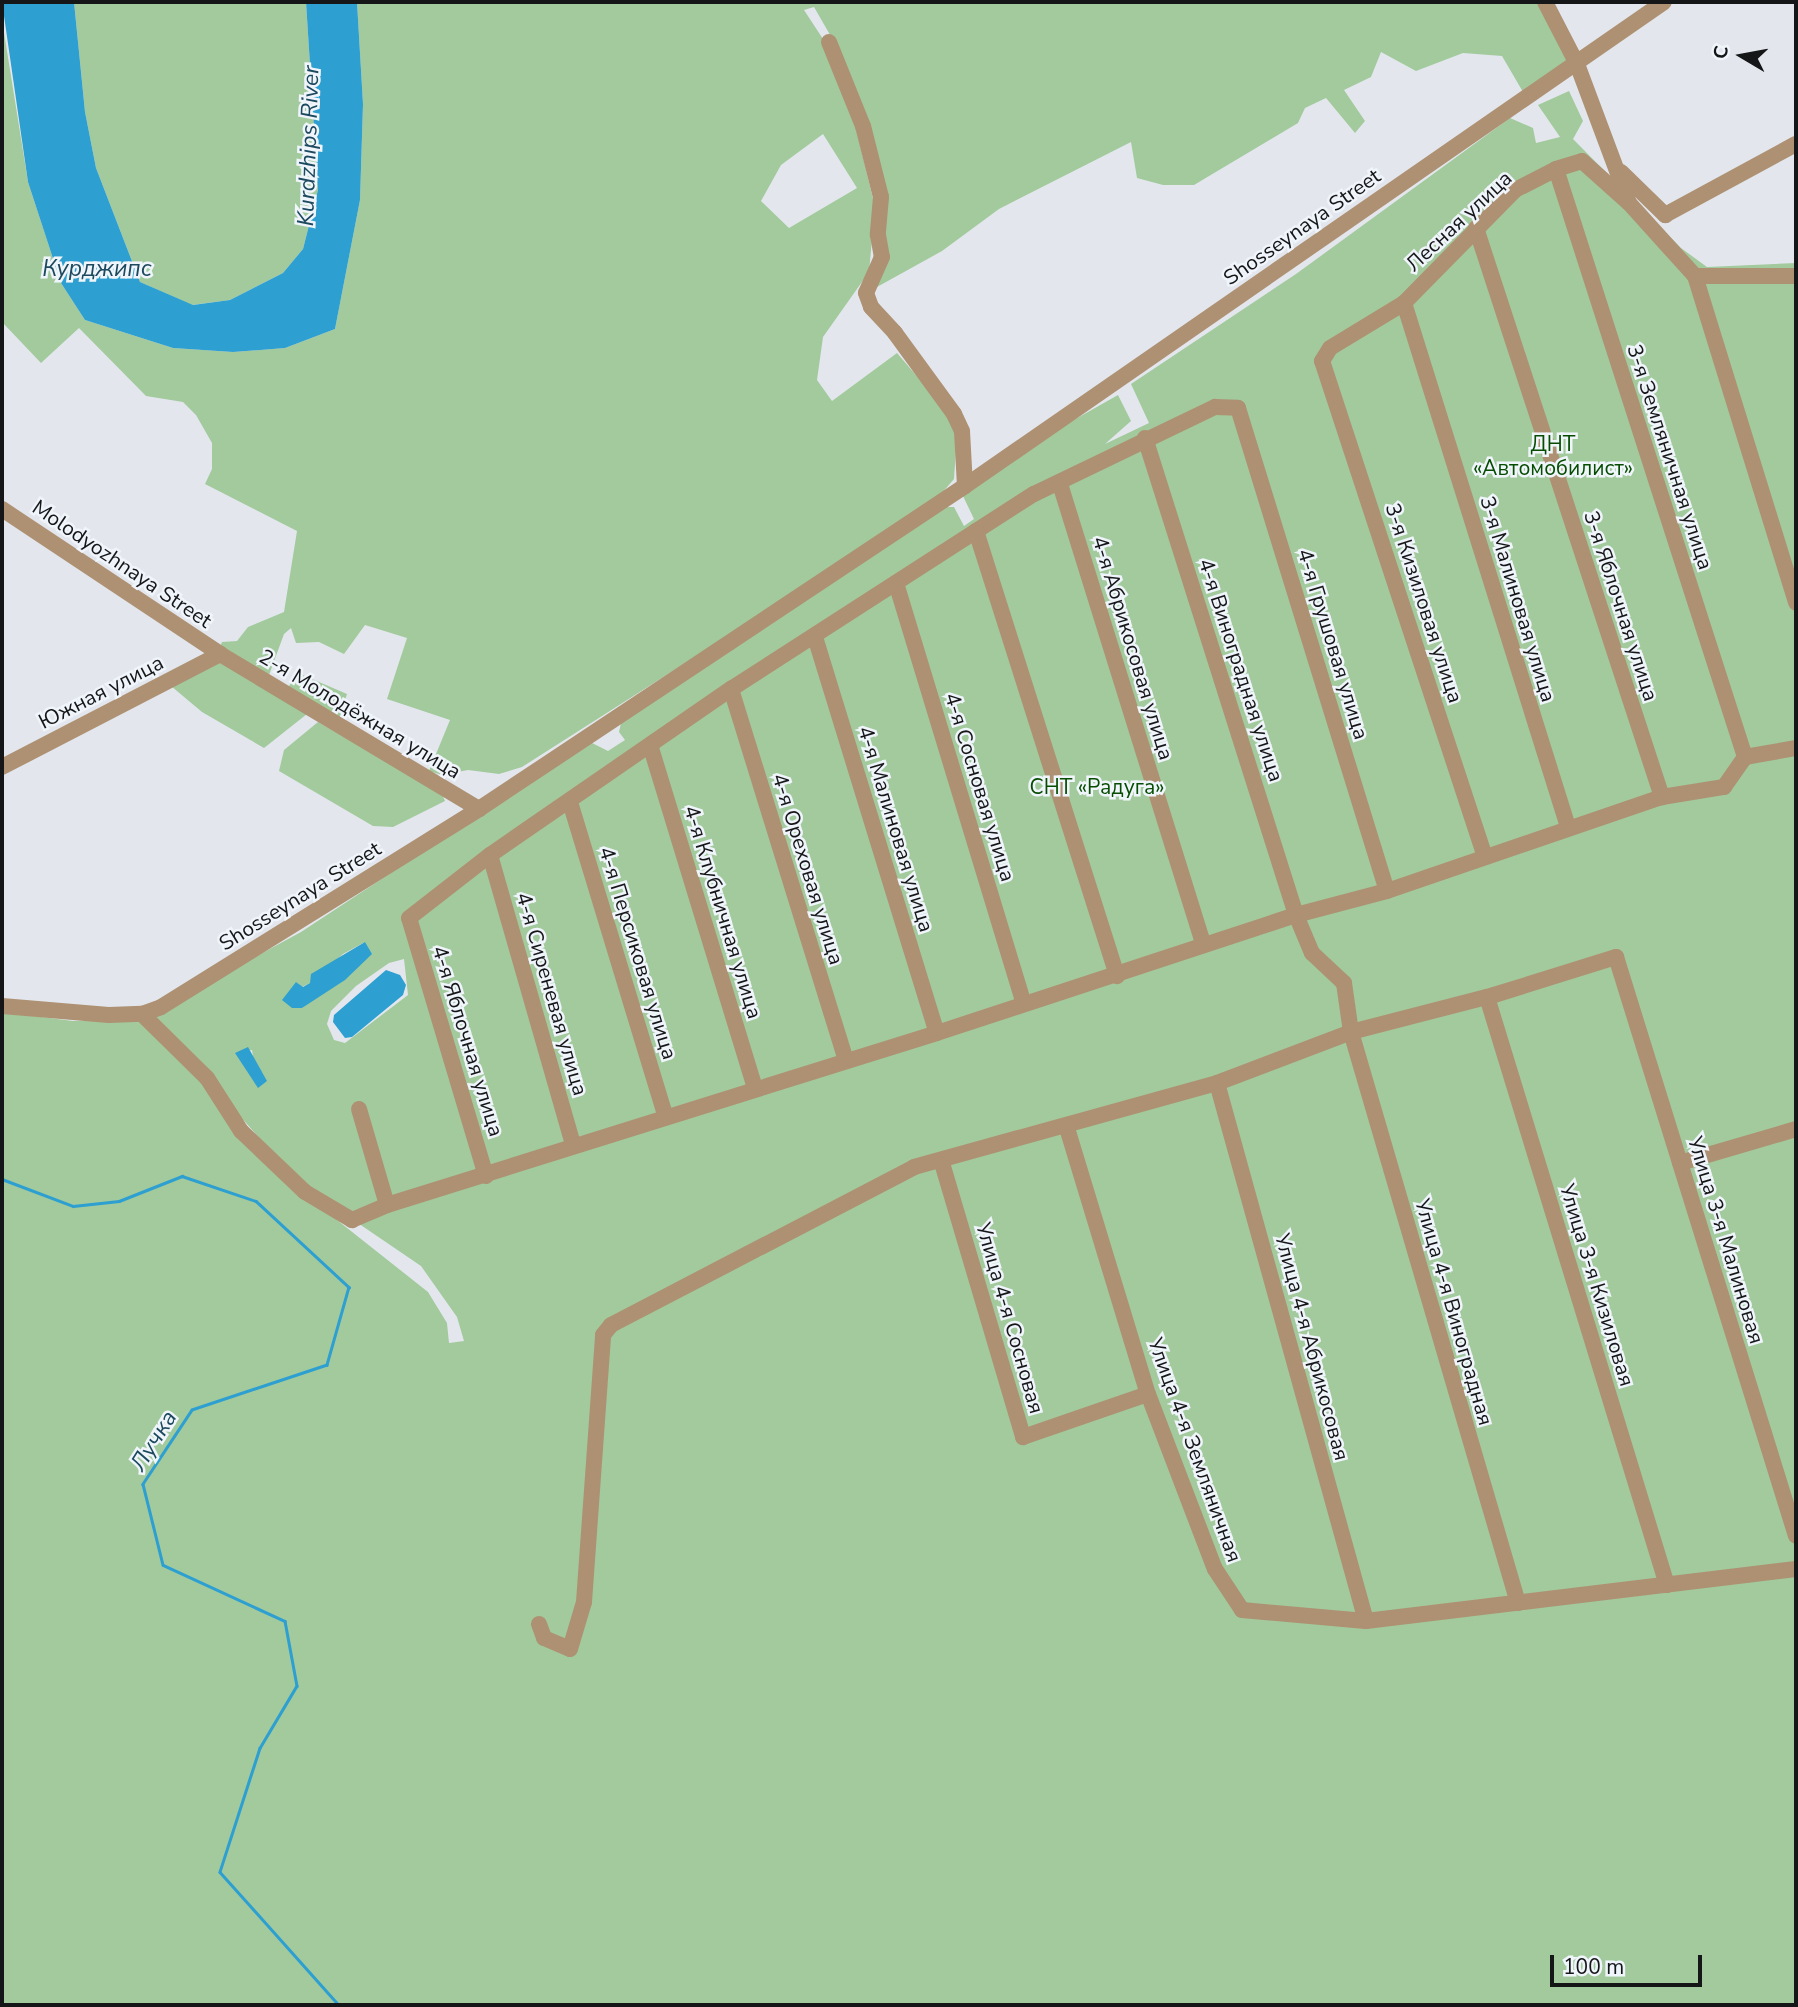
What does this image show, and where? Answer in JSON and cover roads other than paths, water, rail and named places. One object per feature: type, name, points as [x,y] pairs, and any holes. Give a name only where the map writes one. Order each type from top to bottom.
[{"type":"street","name":"Лесная улица","points":[[1545,2],[1577,64],[1629,203]]},
{"type":"street","name":"Shosseynaya Street","points":[[142,1014],[479,809],[965,485],[1664,2]]},
{"type":"street","points":[[829,42],[863,126],[881,197],[878,235],[882,257],[866,293],[871,307],[895,333],[954,414],[962,431],[965,485]]},
{"type":"street","points":[[1616,168],[1665,215],[1796,144]]},
{"type":"street","name":"Лесная улица","points":[[1322,361],[1330,348],[1404,303],[1515,190],[1556,169],[1582,160],[1629,203],[1695,276]]},
{"type":"street","name":"3-я Земляничная улица","points":[[1556,169],[1745,757]]},
{"type":"street","name":"3-я Яблочная улица","points":[[1476,228],[1662,797]]},
{"type":"street","points":[[1795,280],[1695,276],[1796,603]]},
{"type":"street","name":"3-я Малиновая улица","points":[[1404,303],[1568,827]]},
{"type":"street","name":"3-я Кизиловая улица","points":[[1322,361],[1485,857]]},
{"type":"street","name":"4-я Грушовая улица","points":[[1145,438],[1215,408],[1238,408],[1387,891]]},
{"type":"street","points":[[490,855],[651,747],[731,689],[1034,494],[1060,484],[1145,438]]},
{"type":"street","name":"4-я Виноградная улица","points":[[1145,438],[1296,915],[1312,953],[1343,983],[1351,1032]]},
{"type":"street","name":"4-я Абрикосовая улица","points":[[1060,484],[1203,946]]},
{"type":"street","name":"Molodyozhnaya Street","points":[[2,509],[220,654]]},
{"type":"street","points":[[976,531],[1117,976]]},
{"type":"street","name":"4-я Сосновая улица","points":[[896,583],[1024,1003]]},
{"type":"street","name":"4-я Малиновая улица","points":[[815,637],[937,1033]]},
{"type":"street","name":"2-я Молодёжная улица","points":[[220,654],[479,809]]},
{"type":"street","name":"Южная улица","points":[[2,767],[220,654]]},
{"type":"street","name":"4-я Ореховая улица","points":[[731,689],[845,1060]]},
{"type":"street","name":"4-я Клубничная улица","points":[[651,747],[755,1088]]},
{"type":"street","points":[[2,1006],[142,1014],[207,1078],[241,1131],[305,1192],[352,1220],[387,1205],[1117,976],[1296,915],[1387,891],[1662,797],[1724,787],[1745,757],[1796,748]]},
{"type":"street","name":"4-я Персиковая улица","points":[[570,802],[666,1117]]},
{"type":"street","name":"4-я Яблочная улица","points":[[486,1176],[410,918],[490,855]]},
{"type":"street","name":"4-я Сиреневая улица","points":[[490,855],[573,1145]]},
{"type":"street","name":"Улица 3-я Малиновая","points":[[1487,997],[1616,957],[1796,1536]]},
{"type":"street","points":[[539,1624],[544,1637],[570,1649],[584,1602],[603,1335],[611,1325],[889,1178],[1217,1083],[1351,1032],[1487,997]]},
{"type":"street","name":"Улица 3-я Кизиловая","points":[[1487,997],[1667,1585]]},
{"type":"street","name":"Улица 4-я Виноградная","points":[[1351,1032],[1518,1603]]},
{"type":"street","name":"Улица 4-я Абрикосовая","points":[[1217,1083],[1366,1621]]},
{"type":"street","points":[[359,1109],[387,1205]]},
{"type":"street","name":"Улица 4-я Земляничная","points":[[1067,1128],[1148,1394],[1215,1569],[1242,1610],[1366,1621],[1796,1569]]},
{"type":"street","points":[[1680,1163],[1796,1129]]},
{"type":"street","name":"Улица 4-я Сосновая","points":[[942,1163],[1023,1437],[1148,1394]]},
{"type":"water","name":"Курджипс","points":[[2,2],[74,2],[85,112],[96,168],[140,282],[193,305],[230,300],[283,273],[303,249],[318,190],[306,2],[357,2],[363,104],[360,200],[335,329],[285,348],[233,352],[173,348],[85,320],[61,283],[28,182]]},
{"type":"water","points":[[365,942],[372,954],[345,980],[302,1008],[292,1008],[282,1000],[296,982],[303,987],[310,983],[311,974]]},
{"type":"water","points":[[386,970],[400,975],[406,985],[403,995],[352,1037],[345,1038],[333,1022],[334,1015]]},
{"type":"water","points":[[248,1047],[267,1081],[258,1088],[235,1053]]},
{"type":"waterway","name":"Лучка","points":[[2,1179],[73,1206],[119,1201],[182,1176],[256,1201],[349,1287],[327,1365],[192,1410],[143,1484],[163,1565],[285,1621],[297,1686],[260,1748],[220,1872],[339,2005]]},
{"type":"water label","name":"Kurdzhips River","points":[[309,146]]},
{"type":"park label","name":"ДНТ «Автомобилист»","points":[[1553,456]]},
{"type":"park label","name":"СНТ «Радуга»","points":[[1097,787]]}]
